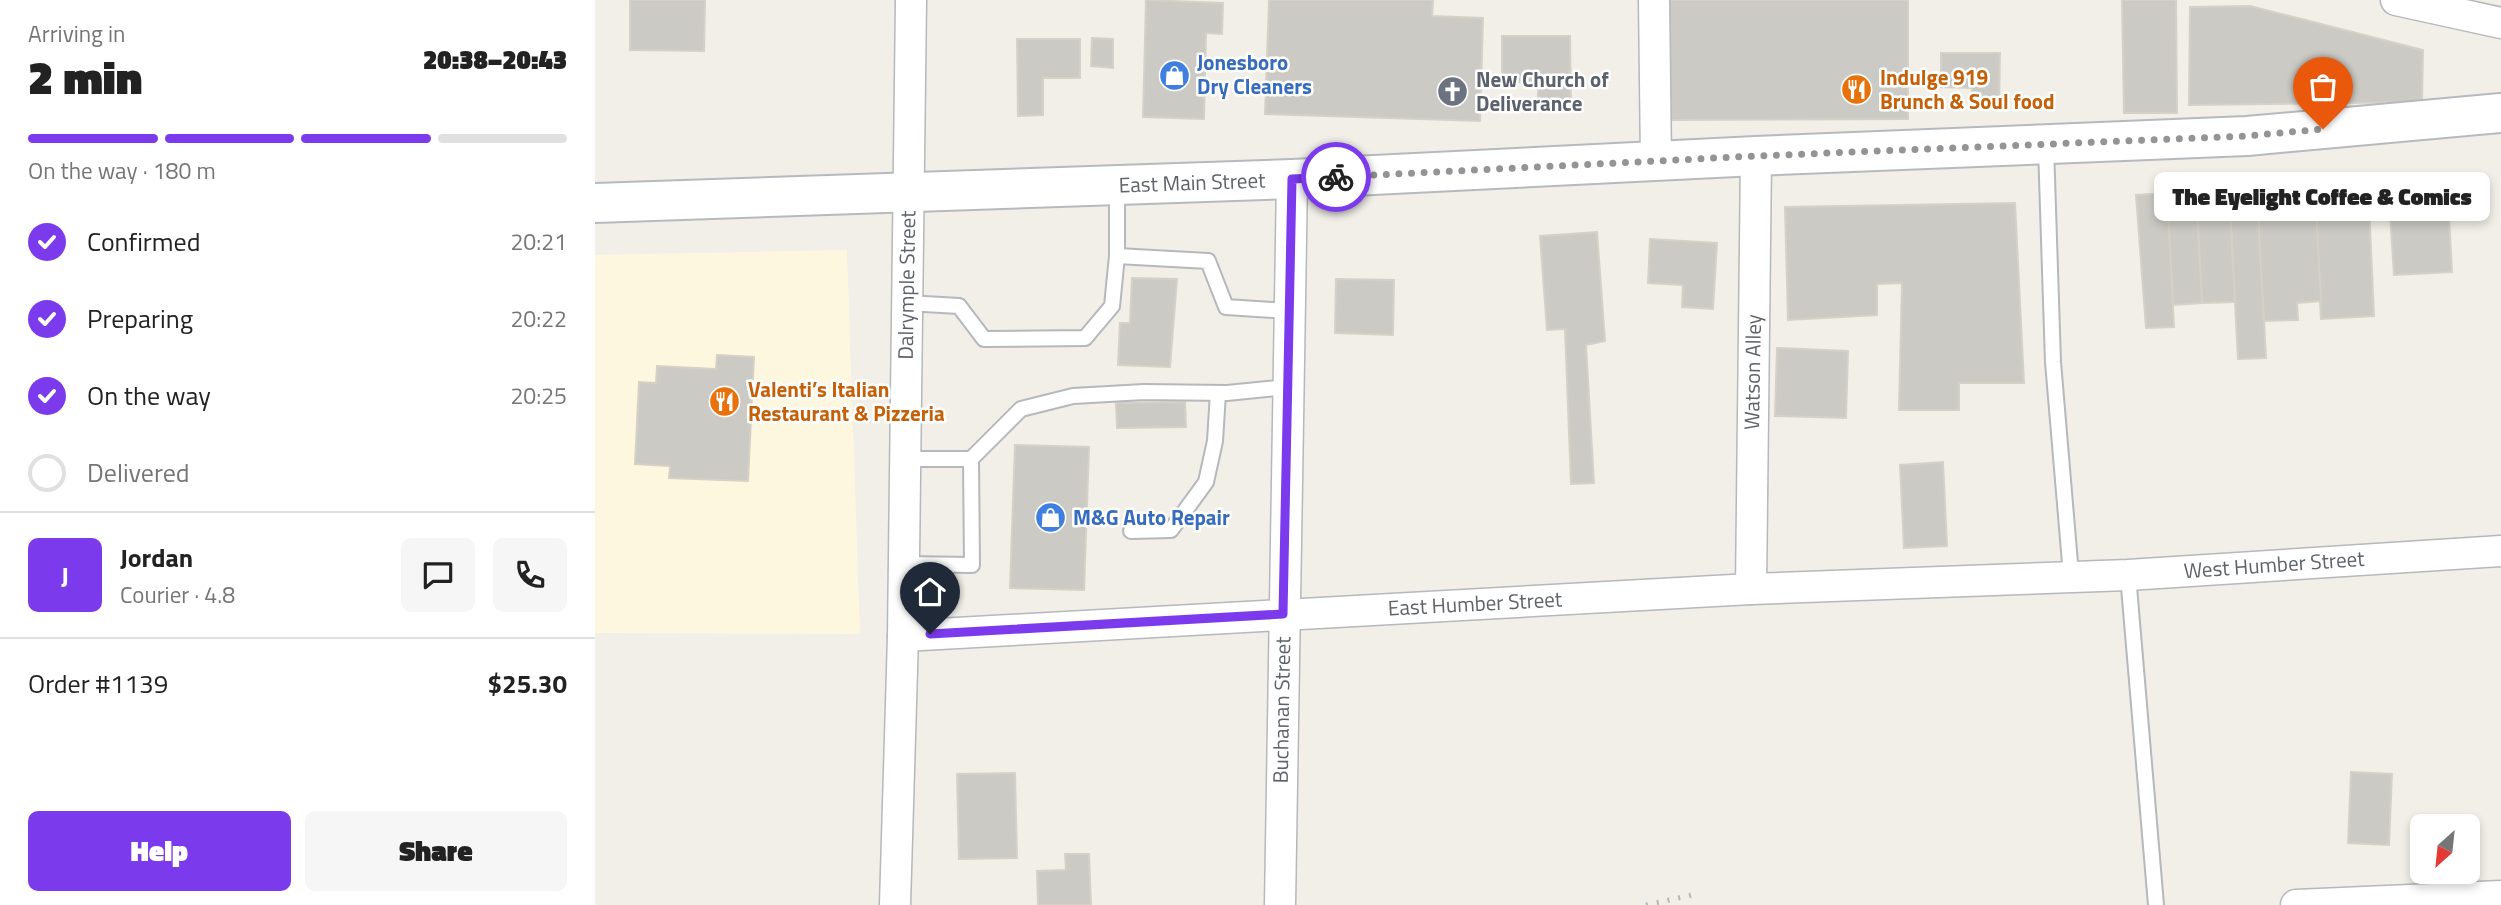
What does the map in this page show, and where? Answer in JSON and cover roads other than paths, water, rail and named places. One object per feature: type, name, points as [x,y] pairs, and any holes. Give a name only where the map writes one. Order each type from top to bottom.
[{"type":"main road","name":"East Main Street","points":[[595,203],[1292,179],[1756,156],[2247,136],[2501,113]]},
{"type":"street","name":"Dalrymple Street","points":[[895,905],[902,636],[911,0]]},
{"type":"street","points":[[1654,0],[1656,162]]},
{"type":"street","points":[[2396,0],[2501,23]]},
{"type":"street","name":"Watson Alley","points":[[1751,589],[1756,156]]},
{"type":"street","name":"Buchanan Street","points":[[1280,905],[1292,179]]},
{"type":"street","name":"West Humber Street","points":[[2059,576],[2128,575],[2501,551]]},
{"type":"street","name":"East Humber Street","points":[[902,636],[1751,589],[2059,576]]},
{"type":"street","points":[[2296,905],[2501,896]]},
{"type":"lane","points":[[2043,144],[2059,576]]},
{"type":"lane","points":[[907,303],[959,306],[985,339],[1085,338],[1112,306],[1117,256],[1117,186]]},
{"type":"lane","points":[[1117,256],[1208,261],[1226,307],[1289,311]]},
{"type":"lane","points":[[905,459],[971,459],[1021,409],[1073,396],[1145,392],[1218,393],[1288,387]]},
{"type":"lane","points":[[1132,531],[1171,530],[1206,482],[1215,441],[1218,393]]},
{"type":"lane","points":[[903,564],[972,565],[971,459]]},
{"type":"lane","points":[[2128,575],[2156,905]]},
{"type":"railway","points":[[1646,905],[1697,894]]},
{"type":"place","name":"Jonesboro Dry Cleaners","points":[[1174,75]]},
{"type":"place","name":"Indulge 919 Brunch & Soul food","points":[[1857,90]]},
{"type":"place","name":"New Church of Deliverance","points":[[1453,92]]},
{"type":"place","name":"The Eyelight Coffee & Comics","points":[[2323,129]]},
{"type":"place","name":"Valenti’s Italian Restaurant & Pizzeria","points":[[725,402]]},
{"type":"place","name":"M&G Auto Repair","points":[[1050,518]]}]
